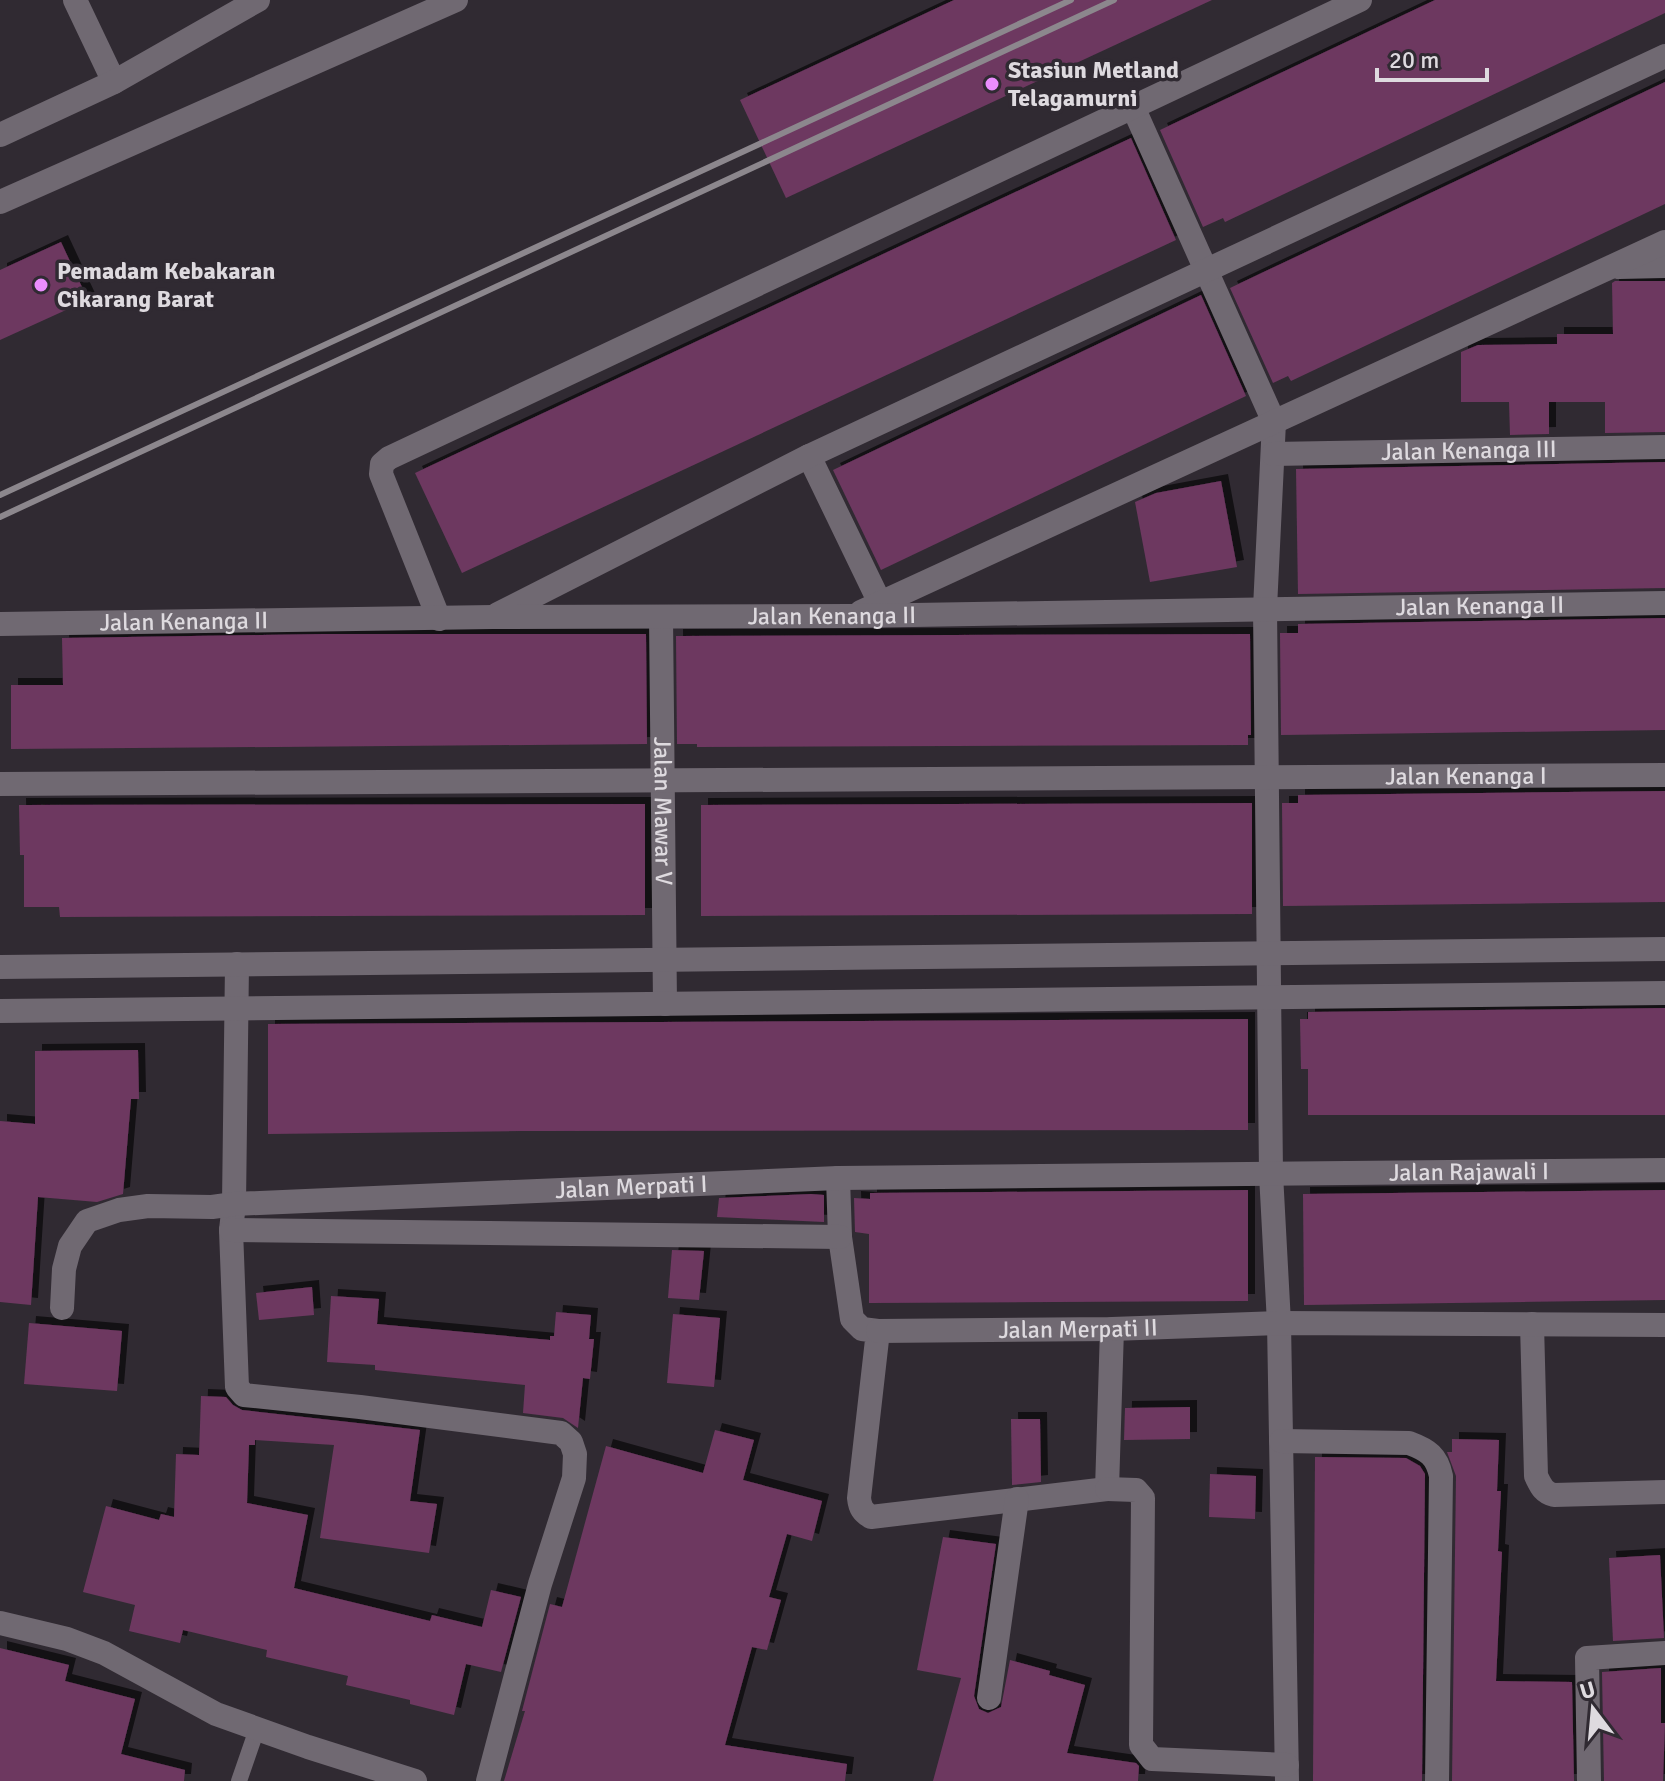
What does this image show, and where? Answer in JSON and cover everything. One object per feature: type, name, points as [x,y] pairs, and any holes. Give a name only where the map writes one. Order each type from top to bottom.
[{"type":"street","points":[[75,0],[114,82]]},
{"type":"street","points":[[0,135],[114,82],[258,0]]},
{"type":"street","points":[[0,202],[456,0]]},
{"type":"street","points":[[439,619],[381,474],[382,464],[389,458],[1360,0]]},
{"type":"street","points":[[493,617],[809,456],[1665,56]]},
{"type":"street","points":[[838,1178],[840,1237],[852,1319],[862,1329],[878,1331],[859,1507],[871,1517],[1107,1489],[1136,1490],[1143,1498],[1141,1745],[1152,1759],[1202,1771],[1287,1773],[1279,1323],[1271,1174],[1265,608],[1274,422],[1133,107]]},
{"type":"street","points":[[853,616],[1665,242]]},
{"type":"street","points":[[1611,267],[1665,266]]},
{"type":"street","name":"Jalan Kenanga III","points":[[1273,454],[1665,447]]},
{"type":"street","points":[[809,456],[880,603]]},
{"type":"street","name":"Jalan Kenanga II","points":[[0,624],[853,616],[1665,603]]},
{"type":"street","name":"Jalan Mawar V","points":[[661,617],[665,1004]]},
{"type":"street","name":"Jalan Kenanga I","points":[[0,784],[1665,775]]},
{"type":"street","points":[[0,967],[1665,949]]},
{"type":"street","points":[[237,964],[234,1204],[231,1230],[237,1387],[244,1395],[561,1433],[571,1442],[575,1454],[574,1478],[540,1584],[488,1781]]},
{"type":"street","points":[[0,1011],[1665,993]]},
{"type":"street","name":"Jalan Rajawali I","points":[[1271,1174],[1665,1170]]},
{"type":"street","name":"Jalan Merpati I","points":[[62,1308],[64,1269],[70,1246],[87,1221],[119,1210],[148,1206],[212,1207],[838,1178],[1271,1174]]},
{"type":"street","points":[[231,1230],[840,1237]]},
{"type":"street","name":"Jalan Merpati II","points":[[878,1331],[1112,1329],[1279,1323],[1665,1325]]},
{"type":"street","points":[[1532,1324],[1536,1476],[1541,1487],[1554,1495],[1665,1492]]},
{"type":"street","points":[[1107,1489],[1112,1329]]},
{"type":"street","points":[[1281,1441],[1409,1443],[1425,1449],[1438,1462],[1441,1476],[1437,1781]]},
{"type":"street","points":[[989,1698],[1017,1499]]},
{"type":"street","points":[[0,1623],[67,1639],[104,1653],[216,1714],[415,1781]]},
{"type":"street","points":[[1589,1781],[1587,1658],[1665,1653]]},
{"type":"lane","points":[[239,1781],[257,1729]]},
{"type":"building","points":[[954,0],[1212,0],[786,198],[740,100]]},
{"type":"building","points":[[1435,0],[1665,0],[1665,13],[1225,222],[1223,218],[1203,227],[1160,130]]},
{"type":"building","points":[[1665,82],[1665,204],[1291,381],[1288,376],[1273,383],[1230,288]]},
{"type":"building","points":[[1131,138],[1176,240],[462,573],[415,473]]},
{"type":"building","name":"Pemadam Kebakaran Cikarang Barat","points":[[61,242],[88,300],[0,340],[0,270]]},
{"type":"building","points":[[1665,281],[1665,432],[1605,433],[1605,402],[1549,402],[1549,434],[1510,435],[1509,402],[1461,402],[1461,352],[1478,345],[1557,344],[1557,334],[1613,334],[1612,283]]},
{"type":"building","points":[[1201,295],[1246,396],[881,570],[833,470]]},
{"type":"building","points":[[1665,462],[1665,588],[1298,594],[1296,469]]},
{"type":"building","points":[[1221,481],[1237,567],[1150,582],[1135,502],[1156,493]]},
{"type":"building","points":[[1665,618],[1665,730],[1281,735],[1280,633],[1298,633],[1298,624]]},
{"type":"building","points":[[646,634],[647,744],[11,749],[11,685],[63,685],[62,638]]},
{"type":"building","points":[[1250,634],[1251,735],[1248,735],[1248,745],[697,747],[697,744],[677,744],[676,636]]},
{"type":"building","points":[[1665,791],[1665,902],[1283,906],[1282,803],[1298,803],[1298,795]]},
{"type":"building","points":[[1252,803],[1252,914],[701,916],[701,805]]},
{"type":"building","points":[[645,804],[645,915],[60,917],[59,907],[24,907],[24,855],[20,855],[19,805]]},
{"type":"building","points":[[1665,1008],[1665,1115],[1308,1115],[1308,1069],[1301,1069],[1300,1019],[1308,1019],[1308,1012]]},
{"type":"building","points":[[1248,1019],[1248,1130],[268,1134],[268,1024]]},
{"type":"building","points":[[138,1050],[139,1099],[131,1099],[123,1194],[97,1202],[38,1197],[31,1305],[0,1302],[0,1121],[35,1124],[35,1051]]},
{"type":"building","points":[[1248,1190],[1248,1301],[869,1303],[869,1234],[855,1232],[854,1198],[870,1199],[870,1193]]},
{"type":"building","points":[[1665,1190],[1665,1300],[1304,1305],[1303,1194]]},
{"type":"building","points":[[824,1195],[824,1222],[717,1217],[719,1198]]},
{"type":"building","points":[[672,1250],[704,1251],[699,1300],[668,1298]]},
{"type":"building","points":[[312,1287],[314,1315],[259,1320],[256,1293]]},
{"type":"building","points":[[331,1296],[379,1299],[377,1324],[550,1340],[550,1336],[554,1336],[556,1312],[591,1315],[589,1339],[594,1339],[590,1379],[583,1378],[578,1428],[563,1418],[523,1413],[525,1385],[375,1370],[375,1365],[327,1362]]},
{"type":"building","points":[[673,1314],[720,1318],[714,1387],[667,1383]]},
{"type":"building","points":[[29,1323],[122,1331],[117,1391],[24,1384]]},
{"type":"building","points":[[201,1396],[226,1397],[242,1410],[420,1430],[410,1501],[437,1504],[429,1553],[320,1538],[334,1445],[255,1440],[255,1445],[249,1445],[247,1503],[308,1515],[294,1588],[430,1621],[432,1615],[482,1627],[491,1590],[521,1597],[501,1672],[466,1664],[454,1715],[410,1704],[410,1700],[346,1685],[348,1676],[266,1657],[267,1650],[183,1630],[180,1643],[129,1631],[135,1605],[83,1592],[106,1506],[159,1520],[161,1514],[174,1517],[176,1454],[199,1455]]},
{"type":"building","points":[[1190,1407],[1190,1439],[1124,1440],[1125,1408]]},
{"type":"building","points":[[1011,1419],[1040,1419],[1041,1482],[1012,1485]]},
{"type":"building","points":[[715,1430],[754,1440],[743,1480],[822,1501],[812,1541],[787,1534],[769,1597],[781,1600],[767,1650],[752,1647],[725,1745],[847,1764],[845,1781],[504,1781],[525,1711],[522,1711],[550,1604],[562,1607],[606,1446],[703,1473]]},
{"type":"building","points":[[1452,1439],[1499,1440],[1497,1491],[1501,1491],[1498,1551],[1502,1552],[1496,1681],[1572,1682],[1574,1781],[1452,1781],[1456,1476],[1447,1452],[1452,1452]]},
{"type":"building","points":[[1315,1457],[1406,1458],[1420,1466],[1425,1474],[1422,1781],[1313,1781]]},
{"type":"building","points":[[1210,1474],[1256,1476],[1255,1519],[1209,1517]]},
{"type":"building","points":[[943,1537],[996,1544],[974,1696],[979,1709],[988,1713],[1001,1707],[1010,1660],[1085,1685],[1067,1753],[1136,1763],[1139,1766],[1138,1781],[933,1781],[961,1678],[917,1670]]},
{"type":"building","points":[[1660,1555],[1664,1638],[1613,1641],[1609,1558]]},
{"type":"building","points":[[0,1648],[69,1665],[65,1681],[135,1699],[121,1754],[185,1770],[184,1781],[0,1781]]},
{"type":"building","points":[[1661,1668],[1661,1723],[1665,1723],[1663,1781],[1604,1781],[1602,1672]]},
{"type":"railway","points":[[0,495],[1071,0]]},
{"type":"railway","points":[[0,517],[1114,0]]},
{"type":"place","name":"Stasiun Metland Telagamurni","points":[[992,84]]},
{"type":"place","name":"Pemadam Kebakaran Cikarang Barat","points":[[41,285]]}]
